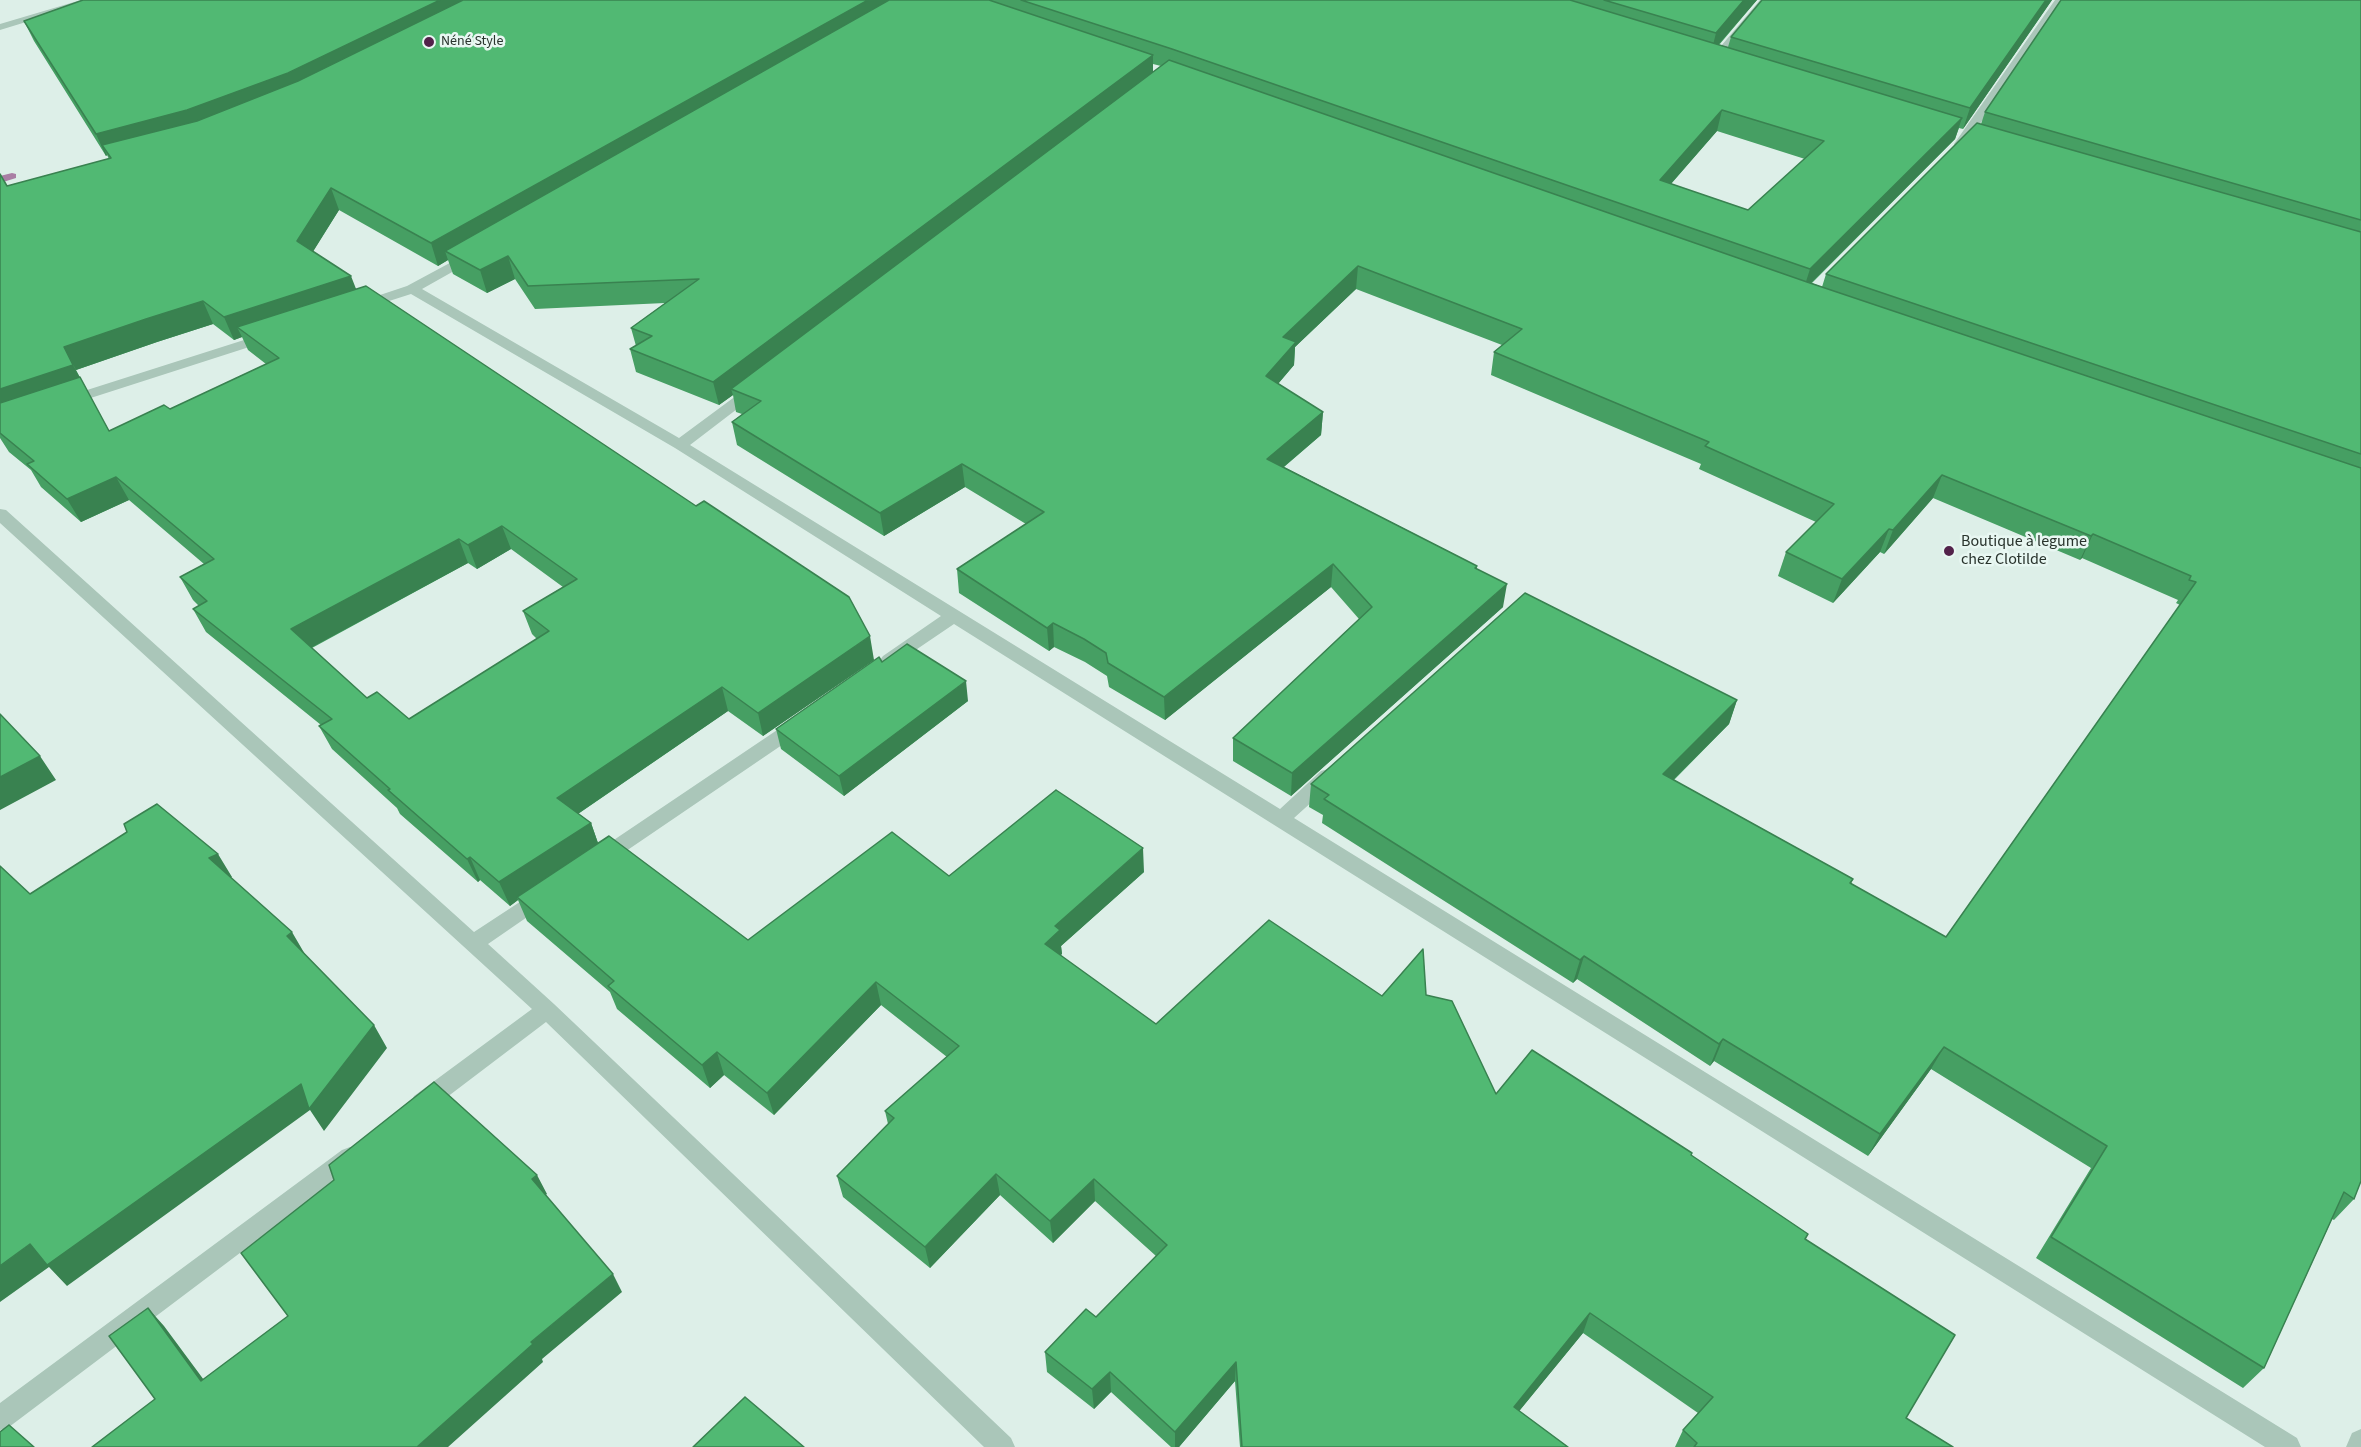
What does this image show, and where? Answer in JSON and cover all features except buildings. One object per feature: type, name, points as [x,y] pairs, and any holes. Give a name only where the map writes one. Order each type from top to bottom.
[{"type":"street","points":[[0,27],[93,0]]},
{"type":"street","points":[[1714,61],[1766,0]]},
{"type":"street","points":[[1950,154],[1967,137],[2060,0]]},
{"type":"street","points":[[345,311],[412,289],[485,248]]},
{"type":"street","points":[[412,289],[680,445],[2288,1447]]},
{"type":"street","points":[[56,405],[279,333]]},
{"type":"street","points":[[680,445],[765,381]]},
{"type":"street","points":[[0,514],[547,1010],[1002,1447]]},
{"type":"street","points":[[877,669],[953,616]]},
{"type":"street","points":[[580,872],[811,715]]},
{"type":"street","points":[[1281,819],[1342,764]]},
{"type":"street","points":[[473,943],[560,885]]},
{"type":"street","points":[[403,1117],[547,1010]]},
{"type":"street","points":[[0,1418],[364,1146]]},
{"type":"street","points":[[2359,1447],[2361,1442]]},
{"type":"waterway","points":[[0,180],[12,176]]},
{"type":"place","name":"Néné Style","points":[[429,42]]},
{"type":"place","name":"Boutique à legume chez Clotilde","points":[[1949,551]]}]
